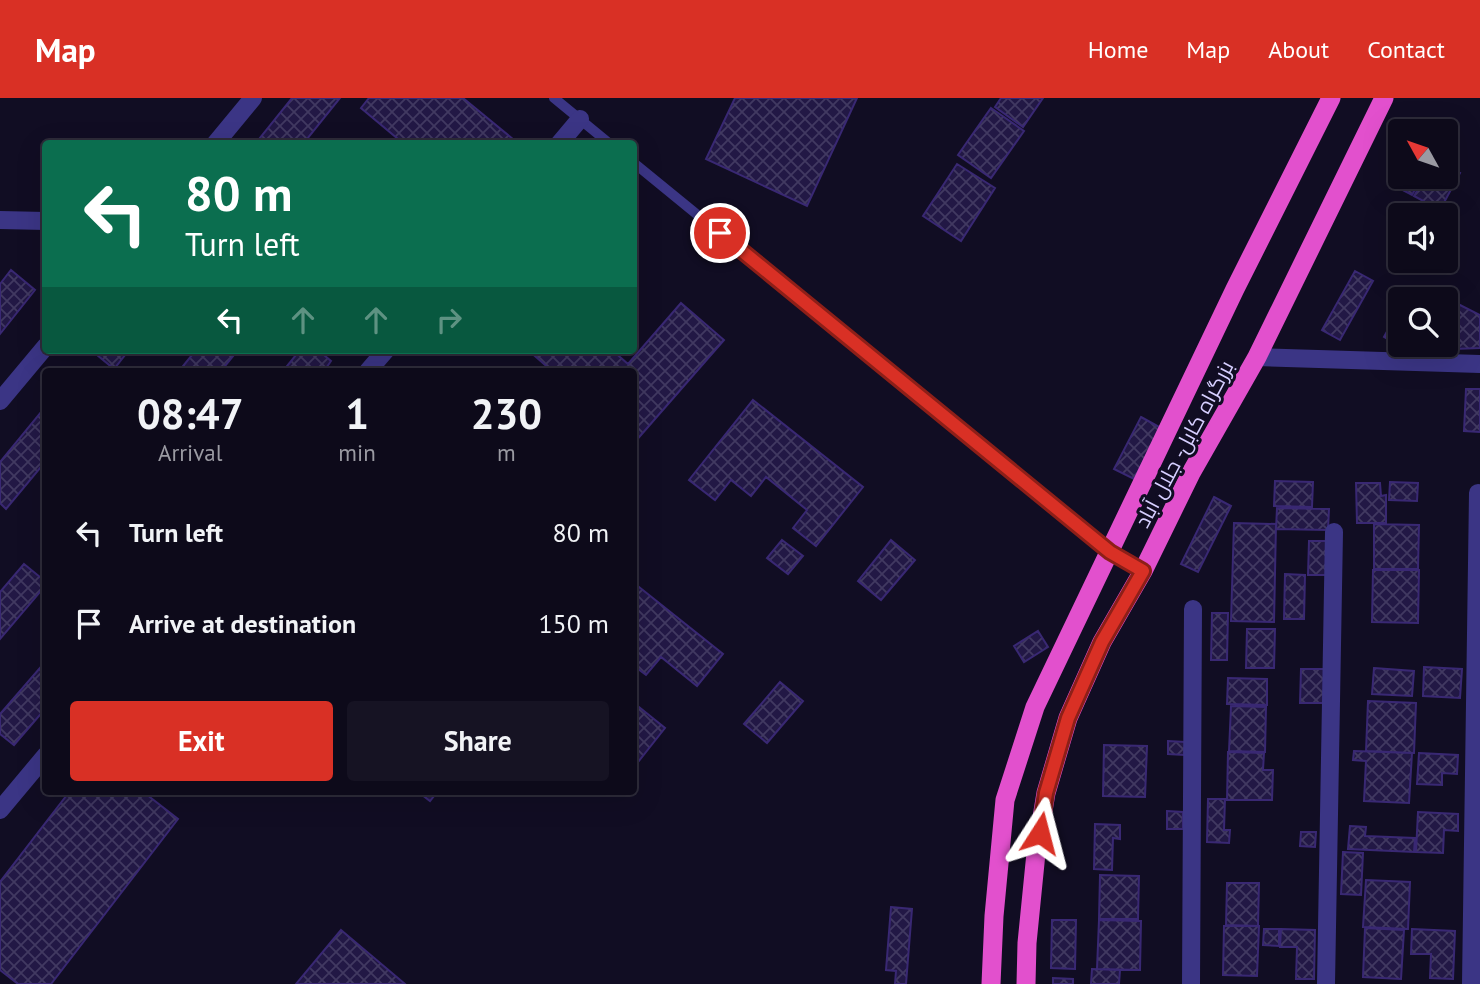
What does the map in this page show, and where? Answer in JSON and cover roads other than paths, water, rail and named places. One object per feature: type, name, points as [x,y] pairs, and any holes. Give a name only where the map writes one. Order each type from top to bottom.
[{"type":"highway","name":"بزرگراه کابل- جلال آباد","points":[[991,984],[994,916],[1005,800],[1035,707],[1235,289],[1331,98]]},
{"type":"highway","name":"بزرگراه کابل- جلال آباد","points":[[1026,984],[1027,943],[1036,853],[1046,793],[1068,718],[1102,642],[1143,571],[1191,473],[1257,357],[1384,98]]},
{"type":"street","points":[[218,140],[253,98]]},
{"type":"street","points":[[562,140],[580,119]]},
{"type":"street","points":[[0,220],[42,221]]},
{"type":"street","points":[[0,401],[42,351]]},
{"type":"street","points":[[371,368],[383,354]]},
{"type":"street","points":[[1257,357],[1480,364]]},
{"type":"street","points":[[1471,984],[1478,493]]},
{"type":"street","points":[[1326,984],[1334,532]]},
{"type":"street","points":[[1191,984],[1193,609]]},
{"type":"street","points":[[0,810],[42,760]]},
{"type":"lane","points":[[554,98],[605,140]]},
{"type":"lane","points":[[637,165],[1110,552],[1143,571]]}]
